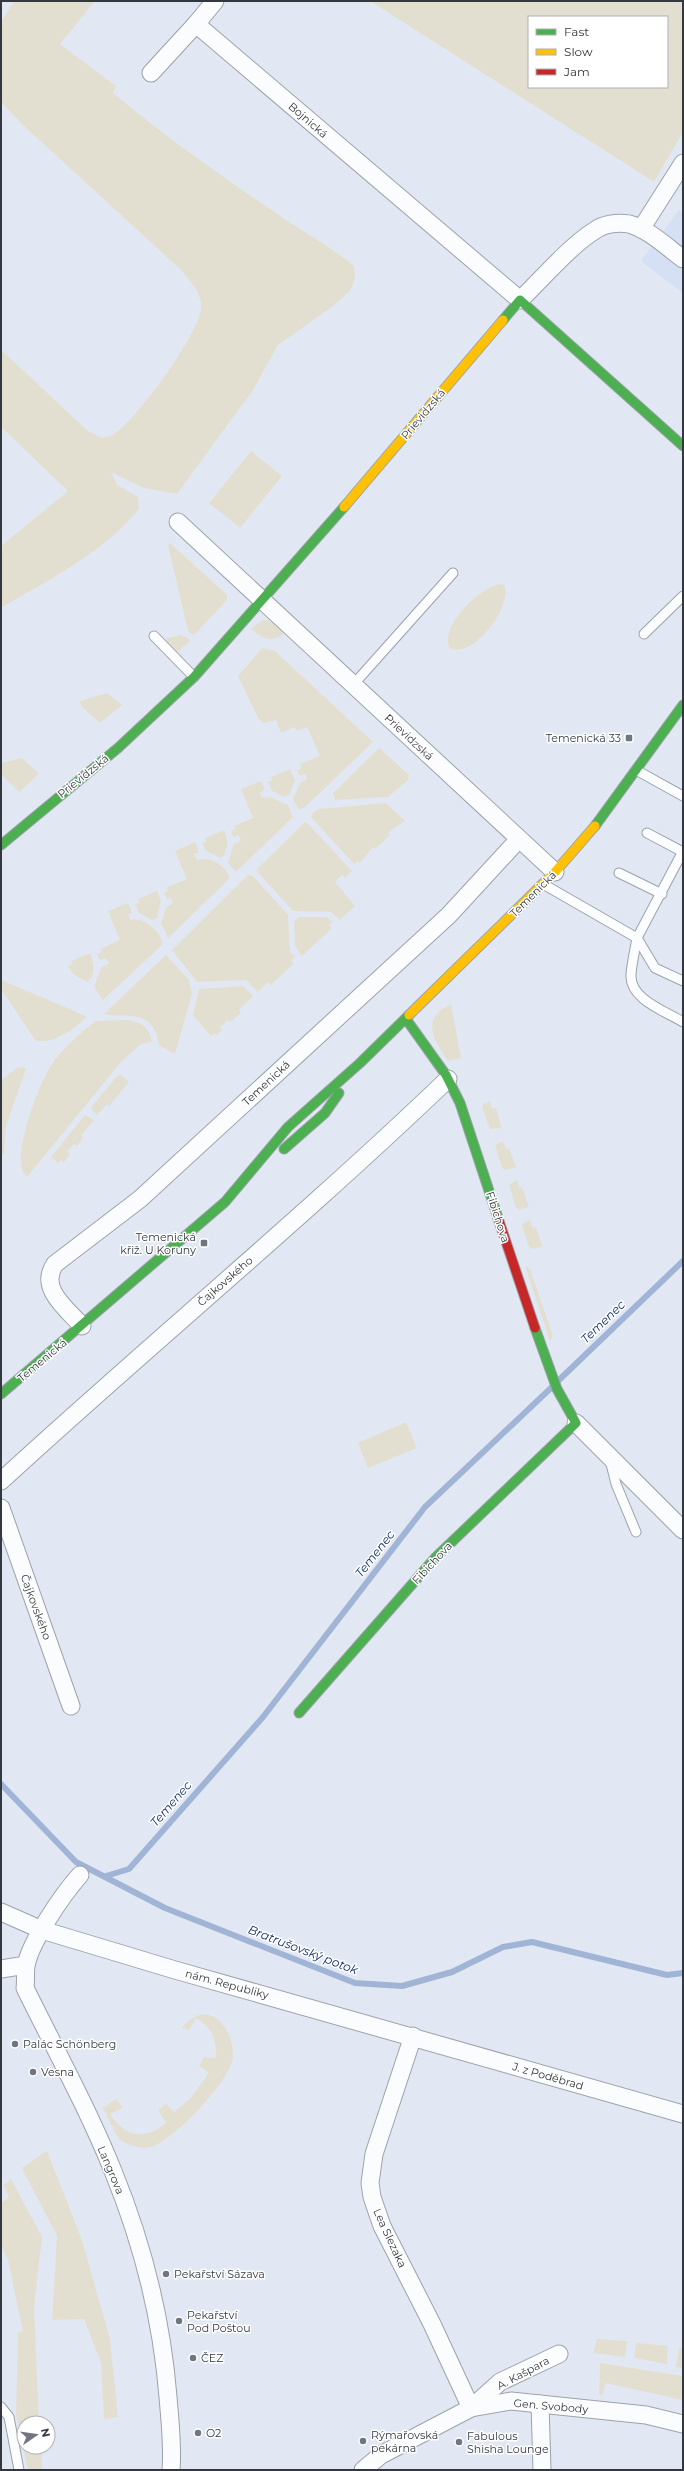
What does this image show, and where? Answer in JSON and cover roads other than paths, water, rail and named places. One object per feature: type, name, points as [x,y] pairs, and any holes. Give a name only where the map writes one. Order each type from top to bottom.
[{"type":"street","points":[[151,74],[215,1]]},
{"type":"street","name":"Bojnická","points":[[196,24],[520,300]]},
{"type":"street","points":[[641,229],[683,163]]},
{"type":"street","name":"Prievidzská","points":[[1,845],[123,743],[194,677],[264,601],[520,300],[594,230],[605,225],[618,223],[641,229],[683,259]]},
{"type":"street","points":[[520,300],[683,446]]},
{"type":"street","name":"Prievidzská","points":[[178,522],[555,872]]},
{"type":"street","name":"Temenická","points":[[1,1394],[225,1202],[288,1127],[360,1063],[555,872],[602,817],[683,704]]},
{"type":"street","name":"Temenická","points":[[82,1326],[52,1291],[49,1280],[55,1264],[158,1183],[449,915],[519,839]]},
{"type":"street","name":"Fibichova","points":[[406,1019],[448,1079],[460,1104],[557,1389],[576,1423],[683,1530]]},
{"type":"street","name":"Temenická","points":[[247,1175],[296,1140],[317,1121],[326,1112],[360,1063]]},
{"type":"street","name":"Čajkovského","points":[[1,1481],[124,1369],[333,1188],[448,1079]]},
{"type":"street","name":"Fibichova","points":[[299,1713],[436,1557],[576,1423]]},
{"type":"street","name":"Čajkovského","points":[[1,1508],[71,1706]]},
{"type":"street","name":"Langrova","points":[[80,1875],[63,1894],[42,1930],[26,1965],[25,1988],[113,2171],[150,2287],[165,2366],[172,2453],[171,2470]]},
{"type":"street","points":[[1,1912],[42,1930]]},
{"type":"street","name":"nám. Republiky","points":[[42,1930],[174,1970],[413,2036]]},
{"type":"street","points":[[1,1970],[26,1965]]},
{"type":"street","name":"J. z Poděbrad","points":[[413,2036],[683,2114]]},
{"type":"street","name":"Lea Slezaka","points":[[413,2036],[374,2154],[370,2183],[372,2197],[382,2226],[432,2324],[471,2408]]},
{"type":"street","name":"A. Kašpara","points":[[471,2408],[500,2382],[559,2354]]},
{"type":"street","name":"Gen. Svobody","points":[[363,2470],[381,2455],[471,2408],[511,2401],[646,2415],[683,2424]]},
{"type":"street","points":[[540,2404],[542,2470]]},
{"type":"lane","points":[[353,685],[453,573]]},
{"type":"lane","points":[[644,634],[683,596]]},
{"type":"lane","points":[[154,636],[194,677]]},
{"type":"lane","points":[[636,770],[683,796]]},
{"type":"lane","points":[[646,833],[683,851],[662,894],[637,938],[631,975],[633,988],[640,997],[683,1022]]},
{"type":"lane","points":[[619,872],[662,894]]},
{"type":"lane","points":[[543,884],[637,938],[655,968],[683,981]]},
{"type":"lane","points":[[610,1457],[616,1484],[636,1532]]},
{"type":"lane","points":[[1,2408],[9,2417],[19,2470]]},
{"type":"waterway","name":"Temenec","points":[[559,1380],[683,1261]]},
{"type":"waterway","name":"Temenec","points":[[106,1876],[129,1869],[263,1717],[425,1507],[552,1387]]},
{"type":"waterway","name":"Bratrušovský potok","points":[[1,1784],[76,1862],[165,1908],[355,1983],[402,1986],[452,1972],[503,1947],[532,1942],[667,1975],[683,1973]]},
{"type":"place","name":"Temenická 33","points":[[629,738]]},
{"type":"place","name":"Temenická křiž. U Koruny","points":[[204,1243]]},
{"type":"place","name":"Palác Schönberg","points":[[15,2044]]},
{"type":"place","name":"Vesna","points":[[33,2072]]},
{"type":"place","name":"Pekařství Sázava","points":[[166,2274]]},
{"type":"place","name":"Pekařství Pod Poštou","points":[[179,2321]]},
{"type":"place","name":"ČEZ","points":[[193,2358]]},
{"type":"place","name":"O2","points":[[198,2433]]},
{"type":"place","name":"Rýmařovská pekárna","points":[[363,2441]]},
{"type":"place","name":"Fabulous Shisha Lounge","points":[[459,2442]]}]
